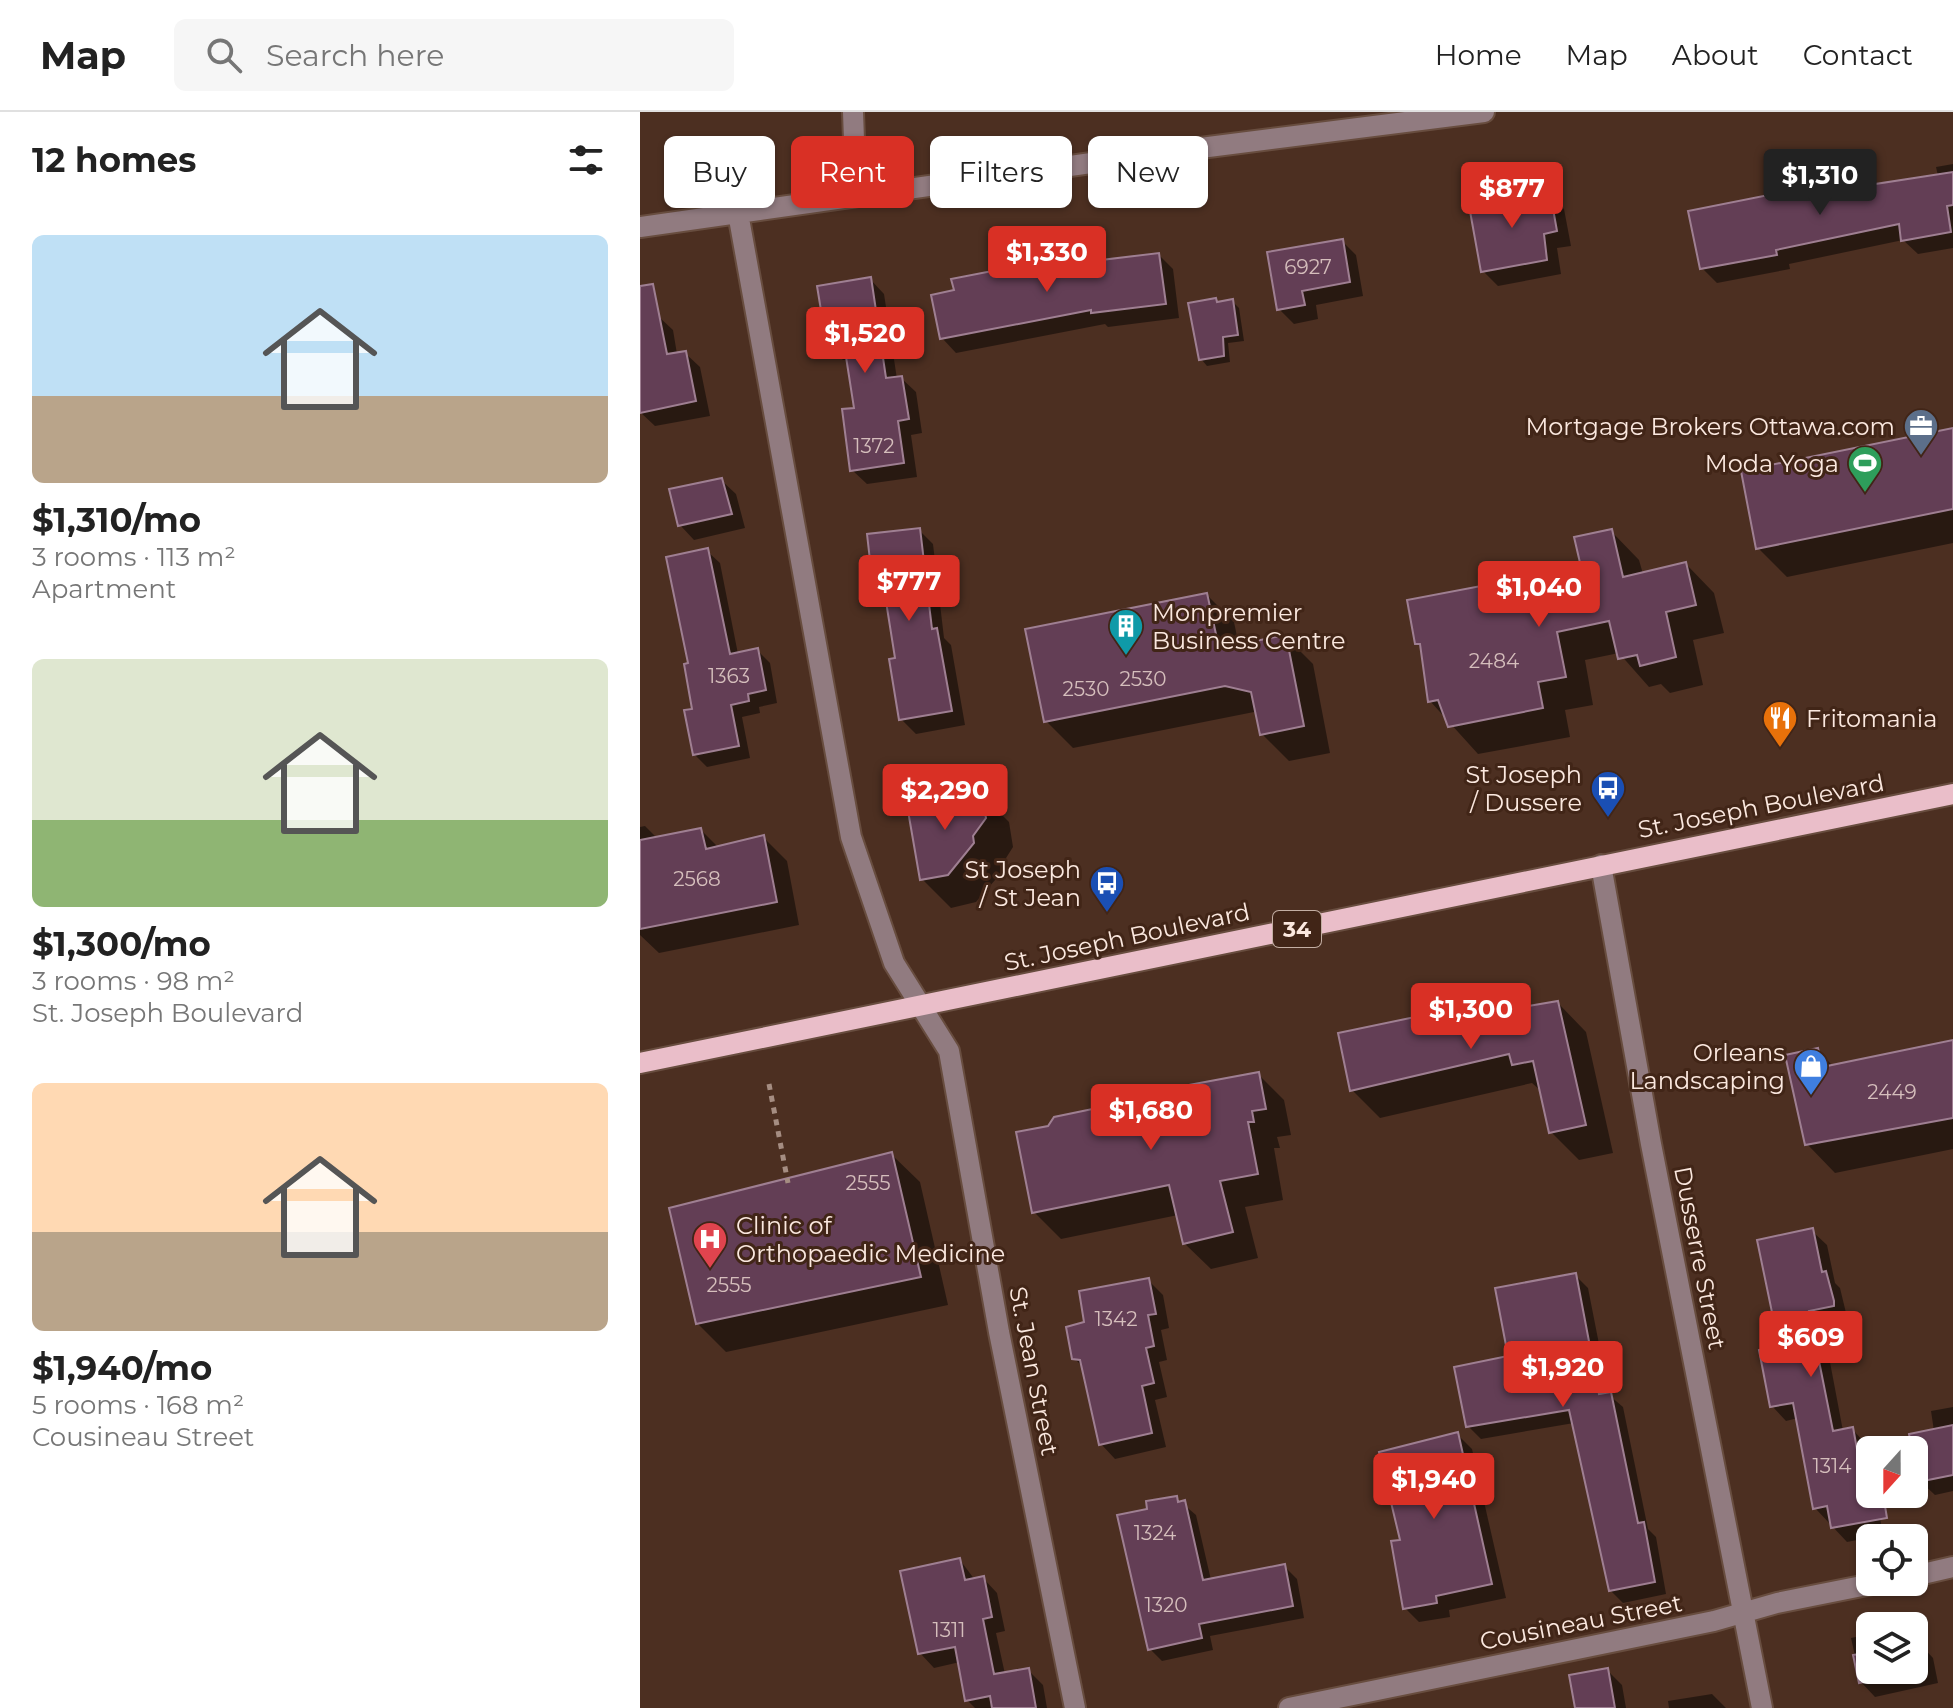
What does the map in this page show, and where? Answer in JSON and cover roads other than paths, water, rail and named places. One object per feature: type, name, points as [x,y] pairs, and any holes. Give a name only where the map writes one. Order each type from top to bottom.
[{"type":"main road","name":"St. Joseph Boulevard","points":[[640,1063],[1953,794]]},
{"type":"street","points":[[853,112],[854,136]]},
{"type":"street","points":[[914,187],[1372,118],[1484,112]]},
{"type":"street","points":[[640,227],[791,205]]},
{"type":"street","name":"St. Jean Street","points":[[738,213],[851,837],[894,963],[949,1051],[996,1316],[1075,1708]]},
{"type":"street","name":"Dusserre Street","points":[[1601,865],[1651,1144],[1762,1708]]},
{"type":"street","points":[[1928,1573],[1953,1567]]},
{"type":"street","name":"Cousineau Street","points":[[1289,1708],[1714,1621],[1856,1588]]},
{"type":"place","name":"Mortgage Brokers Ottawa.com","points":[[1921,457]]},
{"type":"place","name":"Moda Yoga","points":[[1865,494]]},
{"type":"place","name":"Monpremier Business Centre","points":[[1126,657]]},
{"type":"place","name":"Fritomania","points":[[1780,749]]},
{"type":"place","name":"St Joseph / Dussere","points":[[1608,819]]},
{"type":"place","name":"St Joseph / St Jean","points":[[1107,914]]},
{"type":"place","name":"Orleans Landscaping","points":[[1811,1097]]},
{"type":"place","name":"Clinic of Orthopaedic Medicine","points":[[710,1270]]}]
